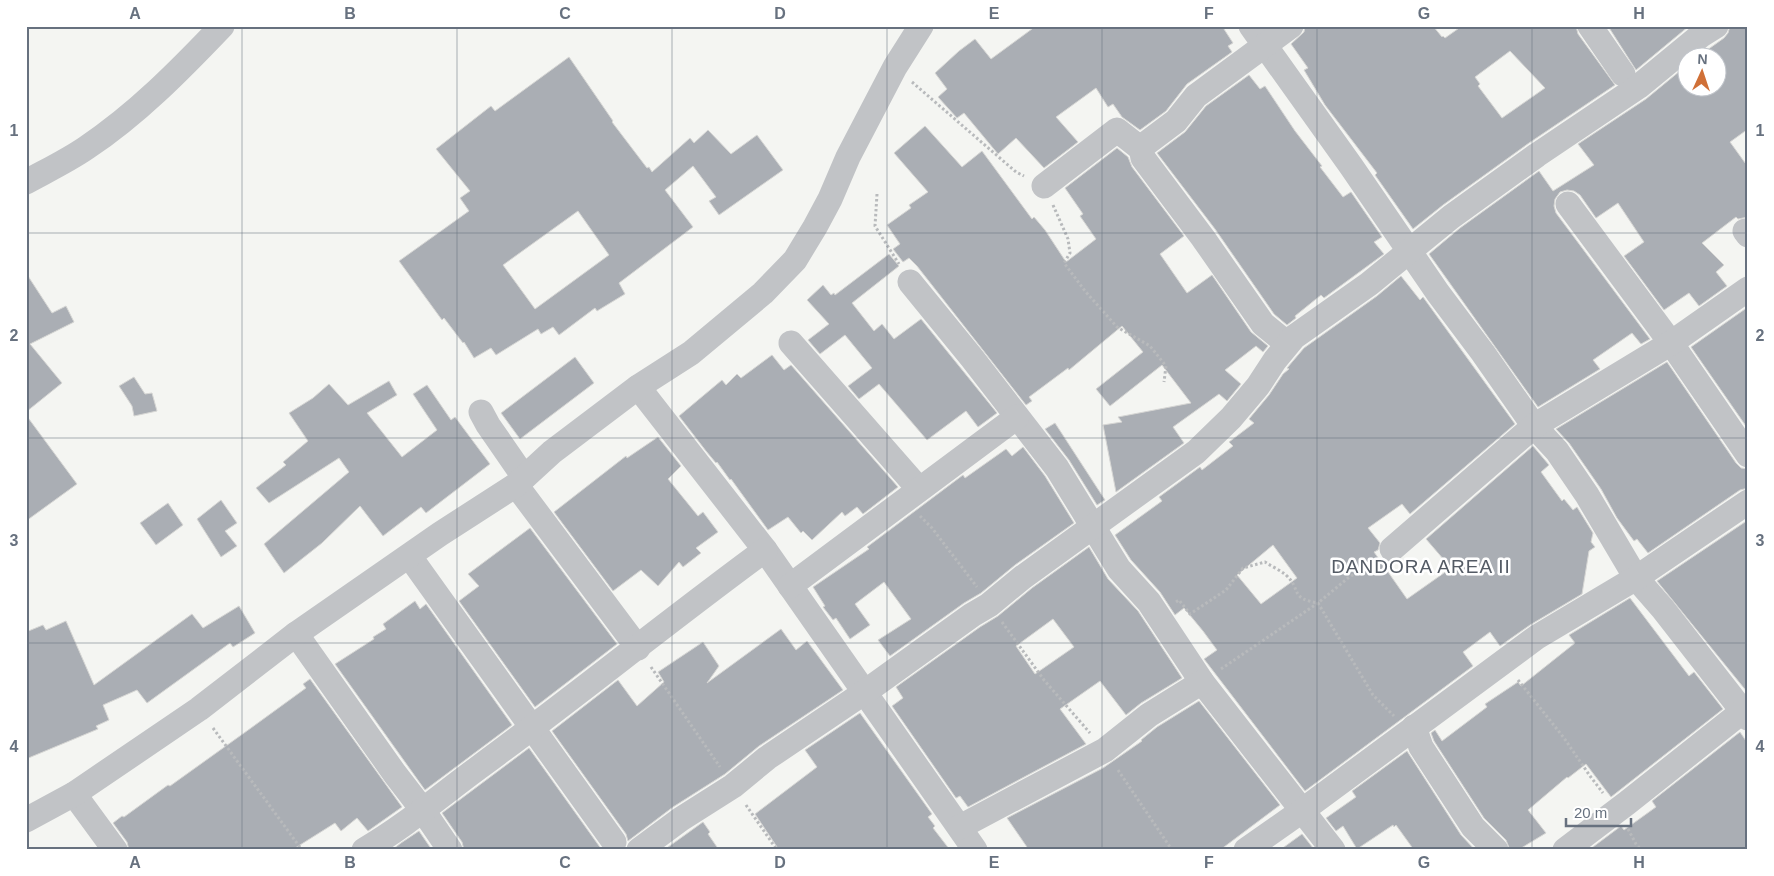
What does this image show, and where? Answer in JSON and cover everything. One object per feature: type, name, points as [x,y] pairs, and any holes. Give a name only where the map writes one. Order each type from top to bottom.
[{"type":"street","points":[[26,182],[86,148],[127,116],[162,87],[222,26]]},
{"type":"street","points":[[26,820],[74,794],[199,709],[296,634],[520,481],[552,452],[638,387],[690,353],[763,293],[795,260],[815,227],[830,199],[848,157],[895,67],[921,26]]},
{"type":"street","points":[[1141,148],[1176,121],[1196,96],[1258,36],[1291,26]]},
{"type":"street","points":[[1590,26],[1602,43],[1603,48],[1623,74]]},
{"type":"street","points":[[639,850],[681,819],[733,786],[767,758],[989,605],[1023,577],[1094,528],[1196,452],[1231,418],[1258,386],[1275,360],[1294,337],[1369,284],[1451,217],[1537,155],[1638,87],[1680,51],[1716,26]]},
{"type":"street","points":[[1258,36],[1534,426],[1557,451],[1587,495],[1636,578],[1746,712],[1626,812],[1565,850]]},
{"type":"street","points":[[1044,186],[1117,130],[1141,148],[1143,158],[1203,238],[1263,324],[1279,337]]},
{"type":"street","points":[[1568,204],[1671,343],[1748,455]]},
{"type":"street","points":[[910,282],[1057,468],[1119,569],[1149,602],[1202,682],[1303,810],[1332,850]]},
{"type":"street","points":[[1392,549],[1534,426],[1671,343],[1748,289]]},
{"type":"street","points":[[791,343],[919,489]]},
{"type":"street","points":[[638,387],[765,550],[975,850]]},
{"type":"street","points":[[482,412],[520,481],[638,648]]},
{"type":"street","points":[[790,586],[1017,417]]},
{"type":"street","points":[[1246,850],[1303,810],[1536,637],[1636,578],[1748,502]]},
{"type":"street","points":[[364,850],[400,826],[533,728],[705,594],[765,550]]},
{"type":"street","points":[[410,556],[614,842]]},
{"type":"street","points":[[296,634],[450,850]]},
{"type":"street","points":[[960,826],[1105,750],[1149,715],[1202,682]]},
{"type":"street","points":[[1414,727],[1421,747],[1473,827],[1496,850]]},
{"type":"street","points":[[74,794],[115,850]]},
{"type":"path","points":[[895,67],[1016,172],[1044,186],[1068,239],[1070,253],[1064,263],[1085,291],[1117,327],[1150,346],[1166,366],[1164,382]]},
{"type":"path","points":[[877,194],[875,226],[910,282]]},
{"type":"path","points":[[919,489],[908,501],[923,521],[932,528],[953,554],[1044,680],[1105,750],[1172,850]]},
{"type":"path","points":[[1202,682],[1318,603],[1348,578],[1392,549]]},
{"type":"path","points":[[1149,602],[1161,613],[1178,600],[1190,614],[1226,590],[1243,568],[1265,562],[1286,576],[1300,597],[1306,601],[1318,603],[1373,695],[1399,722],[1403,730],[1414,727]]},
{"type":"path","points":[[638,648],[777,850]]},
{"type":"path","points":[[1508,659],[1518,679],[1564,738],[1590,776],[1606,796],[1626,812],[1636,844],[1641,850]]},
{"type":"path","points":[[199,709],[302,850]]},
{"type":"path","points":[[1598,795],[1626,812]]},
{"type":"building","points":[[1036,26],[1222,26],[1233,43],[1228,46],[1232,52],[1187,84],[1166,111],[1140,130],[1122,117],[1113,104],[1108,107],[1096,88],[1056,117],[1078,142],[1044,168],[1016,138],[998,154],[964,113],[957,118],[938,97],[947,89],[935,73],[975,39],[991,59]]},
{"type":"building","points":[[1305,26],[1433,26],[1445,38],[1462,26],[1576,26],[1578,34],[1615,85],[1529,143],[1413,229],[1375,175],[1377,173],[1325,105],[1304,70],[1308,68],[1291,44],[1304,32]],"holes":[[[1510,51],[1545,88],[1502,118],[1478,86],[1480,84],[1475,77]]]},
{"type":"building","points":[[1608,26],[1689,26],[1636,70]]},
{"type":"building","points":[[1730,26],[1748,26],[1748,129],[1730,142],[1748,167],[1748,217],[1738,219],[1736,217],[1702,243],[1724,265],[1716,272],[1727,286],[1699,306],[1689,293],[1664,310],[1624,256],[1644,242],[1618,203],[1596,218],[1580,195],[1574,191],[1560,192],[1555,199],[1556,213],[1650,339],[1641,344],[1632,333],[1593,360],[1600,369],[1538,407],[1429,254],[1460,228],[1539,171],[1553,191],[1594,165],[1578,144],[1646,99],[1676,74],[1676,98],[1726,98],[1726,48],[1710,48],[1728,33]]},
{"type":"building","points":[[569,57],[612,122],[652,172],[690,138],[694,143],[708,130],[731,154],[757,135],[783,170],[719,215],[709,201],[716,197],[693,166],[665,190],[693,227],[619,283],[625,294],[597,311],[595,308],[559,335],[553,327],[541,334],[538,329],[496,355],[491,348],[474,358],[464,342],[444,318],[442,320],[399,261],[469,211],[460,198],[470,191],[436,149],[491,106],[495,111]],"holes":[[[578,211],[609,255],[535,309],[503,265]]]},
{"type":"building","points":[[1249,75],[1260,89],[1265,86],[1295,131],[1322,166],[1320,167],[1343,197],[1351,192],[1382,237],[1374,242],[1384,254],[1324,298],[1321,295],[1287,325],[1274,314],[1215,229],[1157,153],[1185,132],[1206,106]]},
{"type":"building","points":[[925,126],[962,167],[982,151],[1032,219],[1034,217],[1045,230],[1066,262],[1096,239],[1080,216],[1083,214],[1065,188],[1117,148],[1128,157],[1132,167],[1184,236],[1160,254],[1187,293],[1212,275],[1251,332],[1268,346],[1263,352],[1256,346],[1225,370],[1241,384],[1227,401],[1219,394],[1173,427],[1184,443],[1116,492],[1103,425],[1122,422],[1118,417],[1191,403],[1162,365],[1110,406],[1096,389],[1143,352],[1122,326],[1069,370],[1068,368],[1029,397],[1032,401],[1026,405],[917,266],[909,258],[903,262],[893,249],[900,244],[887,225],[911,208],[909,205],[928,192],[894,153]]},
{"type":"building","points":[[889,254],[899,266],[852,303],[874,331],[882,324],[894,339],[921,319],[997,413],[978,427],[966,411],[927,440],[879,384],[859,399],[848,386],[872,368],[845,335],[820,354],[808,340],[829,324],[807,300],[823,285],[831,295],[834,293],[835,295]]},
{"type":"building","points":[[26,273],[52,313],[66,306],[74,322],[30,344],[62,383],[26,412]]},
{"type":"building","points":[[1401,276],[1420,300],[1423,297],[1515,424],[1410,514],[1402,504],[1368,528],[1380,543],[1378,550],[1374,552],[1407,599],[1451,568],[1426,539],[1533,446],[1549,465],[1541,472],[1562,501],[1564,499],[1573,510],[1577,507],[1593,533],[1591,542],[1595,547],[1589,551],[1582,594],[1530,625],[1500,646],[1490,632],[1463,652],[1473,666],[1305,791],[1204,659],[1217,650],[1203,631],[1184,608],[1175,615],[1160,592],[1131,560],[1115,535],[1162,501],[1159,497],[1200,467],[1202,470],[1233,446],[1229,442],[1254,423],[1249,419],[1304,348],[1377,296]],"holes":[[[1273,545],[1297,578],[1261,604],[1237,575]]]},
{"type":"building","points":[[1748,307],[1748,429],[1691,347]]},
{"type":"building","points":[[772,355],[784,370],[791,365],[898,487],[863,514],[857,507],[845,516],[842,512],[812,540],[803,531],[801,533],[788,517],[768,530],[731,479],[679,416],[722,380],[726,385],[737,374],[741,378]]},
{"type":"building","points":[[575,357],[594,383],[520,439],[501,413]]},
{"type":"building","points":[[1667,362],[1736,463],[1741,468],[1748,469],[1748,488],[1740,490],[1648,553],[1637,539],[1634,541],[1569,443],[1556,429]]},
{"type":"building","points":[[134,377],[145,394],[152,393],[157,411],[134,416],[132,406],[119,386]]},
{"type":"building","points":[[389,381],[397,395],[367,413],[402,457],[437,430],[413,394],[427,385],[451,420],[455,417],[490,464],[426,513],[421,507],[383,536],[360,506],[322,543],[284,573],[264,544],[349,472],[339,458],[269,503],[256,488],[286,465],[283,462],[308,441],[289,413],[313,398],[329,384],[348,405]]},
{"type":"building","points":[[26,415],[77,484],[26,521]]},
{"type":"building","points":[[1055,423],[1105,500],[1097,505],[1069,460],[1045,429]]},
{"type":"building","points":[[658,437],[681,466],[668,479],[698,516],[703,512],[718,532],[696,548],[701,553],[683,567],[679,562],[658,586],[641,570],[613,591],[554,512],[626,456],[627,458]]},
{"type":"building","points":[[1023,447],[1045,476],[1074,523],[1015,565],[981,593],[890,656],[878,640],[911,619],[884,582],[855,604],[870,625],[850,639],[836,618],[833,620],[823,607],[825,606],[813,587],[869,549],[867,547],[963,475],[965,478],[1006,449],[1012,456]]},
{"type":"building","points":[[221,500],[237,523],[225,531],[237,546],[221,557],[197,519]]},
{"type":"building","points":[[168,503],[183,525],[156,545],[140,523]]},
{"type":"building","points":[[1748,520],[1748,693],[1657,581]]},
{"type":"building","points":[[530,528],[617,644],[535,707],[459,601],[479,586],[468,574]]},
{"type":"building","points":[[1089,547],[1108,579],[1138,611],[1182,678],[1141,703],[1126,715],[1100,681],[1060,709],[1086,744],[968,807],[960,796],[956,798],[892,706],[903,698],[896,687],[998,616],[1032,588]],"holes":[[[1053,619],[1074,647],[1035,674],[1016,646]]]},
{"type":"building","points":[[1630,598],[1689,676],[1694,672],[1723,709],[1611,797],[1586,764],[1567,777],[1528,810],[1546,833],[1518,850],[1510,850],[1506,840],[1484,818],[1434,741],[1431,733],[1435,730],[1442,741],[1487,707],[1485,704],[1518,682],[1521,686],[1575,643],[1569,635]]},
{"type":"building","points":[[415,601],[420,609],[426,604],[512,725],[425,790],[335,664],[374,639],[373,637],[386,629],[383,624]]},
{"type":"building","points":[[239,606],[255,633],[233,647],[230,643],[147,703],[137,690],[103,705],[109,720],[96,726],[98,729],[26,759],[26,632],[43,625],[46,630],[66,621],[94,685],[192,614],[203,628]]},
{"type":"building","points":[[781,629],[796,650],[807,641],[843,690],[759,746],[725,774],[673,807],[628,841],[626,834],[552,731],[618,680],[637,706],[664,682],[658,672],[703,642],[719,666],[707,683]]},
{"type":"building","points":[[310,679],[402,807],[368,831],[357,818],[341,831],[335,823],[292,850],[129,850],[127,842],[113,823],[168,785],[170,786],[306,688],[303,684]]},
{"type":"building","points":[[1199,701],[1280,805],[1220,850],[1029,850],[1007,818],[1103,768],[1142,741],[1157,727]]},
{"type":"building","points":[[860,713],[932,814],[928,817],[935,826],[933,828],[950,850],[779,850],[755,814],[817,767],[805,750]]},
{"type":"building","points":[[1740,732],[1748,744],[1748,850],[1589,850],[1621,826],[1624,830],[1656,807],[1652,801]]},
{"type":"building","points":[[529,748],[602,850],[464,850],[462,842],[442,813]]},
{"type":"building","points":[[1407,751],[1461,835],[1475,850],[1414,850],[1396,825],[1394,827],[1393,825],[1357,849],[1343,826],[1336,831],[1326,818],[1356,797],[1352,791]]},
{"type":"building","points":[[703,822],[710,832],[708,834],[719,850],[664,850]]},
{"type":"building","points":[[419,831],[432,850],[392,850],[401,843]]},
{"type":"building","points":[[1302,834],[1313,848],[1310,850],[1280,850]]},
{"type":"district","name":"DANDORA AREA II","points":[[1421,566]]}]
